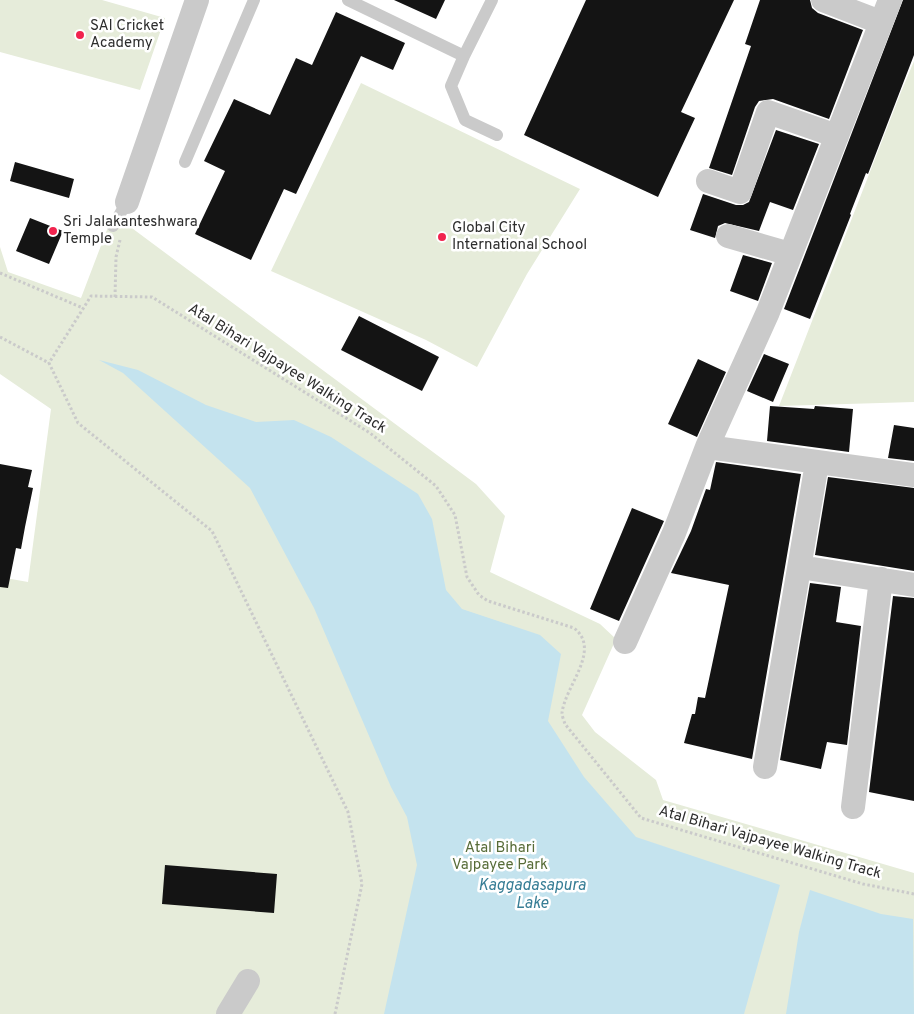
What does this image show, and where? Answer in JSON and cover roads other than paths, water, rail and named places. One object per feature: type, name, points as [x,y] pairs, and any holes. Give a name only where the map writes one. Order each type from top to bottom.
[{"type":"street","points":[[127,202],[197,0]]},
{"type":"street","points":[[823,0],[880,22]]},
{"type":"street","points":[[625,642],[674,533],[707,447],[768,312],[890,0]]},
{"type":"street","points":[[708,180],[740,192],[768,112],[837,136]]},
{"type":"street","points":[[728,236],[790,254]]},
{"type":"street","points":[[707,447],[914,475]]},
{"type":"street","points":[[765,767],[817,463]]},
{"type":"street","points":[[800,567],[914,585]]},
{"type":"street","points":[[853,807],[881,579]]},
{"type":"street","points":[[228,1014],[248,980]]},
{"type":"lane","points":[[185,162],[254,0]]},
{"type":"lane","points":[[348,0],[464,56]]},
{"type":"lane","points":[[492,0],[451,86],[465,120],[496,135]]},
{"type":"lane","points":[[113,226],[127,202]]},
{"type":"water","name":"Kaggadasapura Lake","points":[[99,360],[138,370],[206,405],[256,422],[294,420],[331,437],[418,494],[432,519],[446,590],[462,609],[540,635],[561,654],[548,721],[584,777],[636,837],[780,885],[744,1014],[384,1014],[417,865],[407,817],[391,787],[314,608],[250,488],[123,373]]},
{"type":"water","points":[[810,890],[881,914],[913,919],[914,1014],[786,1014],[799,932]]},
{"type":"place","name":"SAI Cricket Academy","points":[[80,35]]},
{"type":"place","name":"Sri Jalakanteshwara Temple","points":[[53,231]]},
{"type":"place","name":"Global City International School","points":[[442,237]]},
{"type":"park label","name":"Atal Bihari Vajpayee Park","points":[[500,856]]}]
